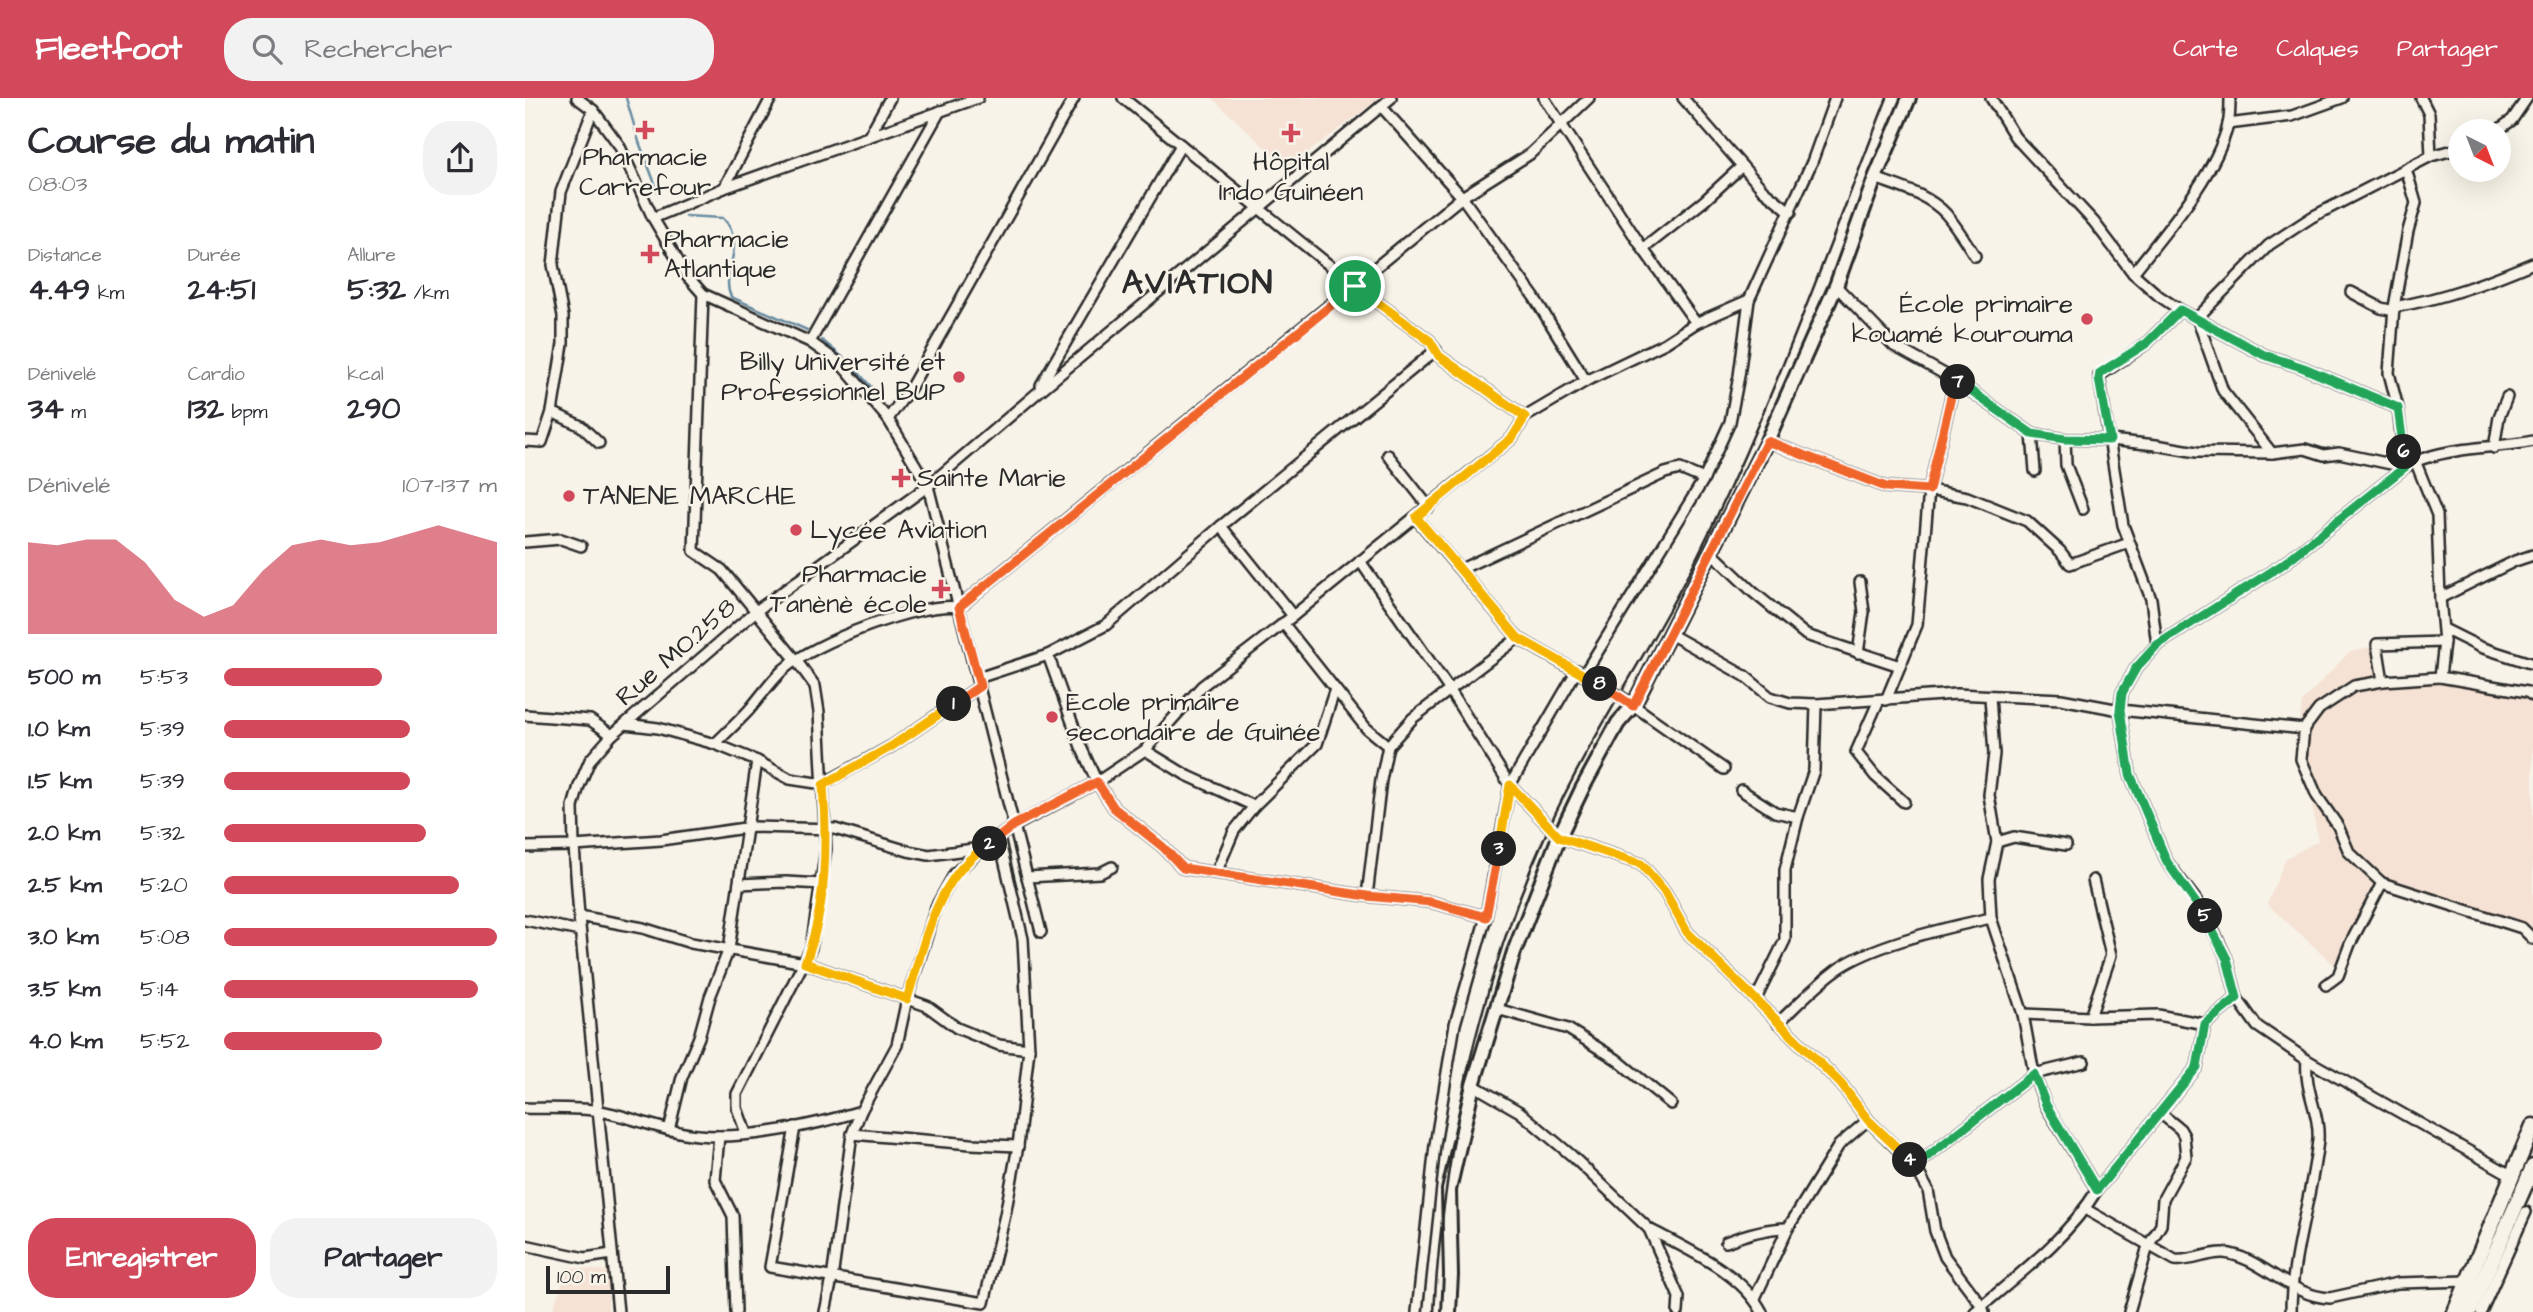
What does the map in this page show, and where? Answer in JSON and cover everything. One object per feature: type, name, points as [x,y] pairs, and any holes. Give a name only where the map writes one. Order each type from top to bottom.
[{"type":"main road","points":[[2455,1312],[2533,1126]]},
{"type":"main road","points":[[2469,1312],[2525,1212],[2533,1167]]},
{"type":"street","points":[[577,98],[593,110],[619,145],[653,218],[687,276],[703,294],[810,342],[841,365],[888,419],[928,486],[1041,932]]},
{"type":"street","points":[[723,188],[771,98]]},
{"type":"street","points":[[869,136],[890,98]]},
{"type":"street","points":[[653,218],[723,188],[978,98]]},
{"type":"street","points":[[888,419],[911,387],[1074,98]]},
{"type":"street","points":[[1123,98],[1355,286],[1430,341],[1439,356],[1525,417]]},
{"type":"street","name":"Rue MO.258","points":[[618,1312],[574,846],[573,807],[590,760],[611,735],[756,611],[928,486],[1391,98]]},
{"type":"street","points":[[1544,98],[1643,249],[1696,323]]},
{"type":"street","points":[[715,744],[783,670],[819,647],[891,618],[948,606],[959,607],[1462,197],[1529,153],[1589,98]]},
{"type":"street","points":[[1683,98],[1763,190],[1791,212]]},
{"type":"street","points":[[1417,1312],[1435,1145],[1455,1024],[1486,917],[1510,785],[1704,479],[1730,422],[1749,300],[1791,212],[1835,98]]},
{"type":"street","points":[[1449,1312],[1449,1190],[1473,1085],[1514,952],[1559,837],[1582,789],[1612,734],[1633,706],[1767,441],[1836,286],[1875,178],[1909,98]]},
{"type":"street","points":[[1991,98],[2015,136],[2094,222],[2133,273],[2159,296],[2264,355],[2304,368],[2398,408]]},
{"type":"street","points":[[2133,273],[2178,217],[2218,154],[2228,124],[2230,98]]},
{"type":"street","points":[[2228,124],[2292,116],[2342,98]]},
{"type":"street","points":[[2421,98],[2429,114],[2431,156]]},
{"type":"street","points":[[2511,121],[2527,98]]},
{"type":"street","points":[[1381,106],[1462,197],[1534,297],[1586,381]]},
{"type":"street","points":[[525,441],[542,442],[552,412],[563,344],[563,316],[553,265],[561,192],[593,110]]},
{"type":"street","points":[[810,342],[940,111]]},
{"type":"street","points":[[1036,394],[1181,145]]},
{"type":"street","points":[[2197,318],[2269,245],[2312,217],[2431,156],[2448,151]]},
{"type":"street","points":[[1643,249],[1696,208],[1742,166]]},
{"type":"street","points":[[2405,467],[2398,408],[2389,373],[2394,309],[2408,231],[2416,203],[2406,169]]},
{"type":"street","points":[[1875,178],[1916,193],[1936,206],[1945,214],[1975,256]]},
{"type":"street","points":[[2351,292],[2381,308],[2394,309],[2472,289],[2533,263]]},
{"type":"street","points":[[1836,286],[1894,346],[1955,380],[2032,434],[2065,439],[2110,440],[2197,452],[2271,453],[2305,449],[2325,455],[2339,453],[2405,467]]},
{"type":"street","points":[[703,294],[694,551],[722,570],[815,686],[826,829],[827,849],[811,948],[737,1094],[737,1108],[746,1133]]},
{"type":"street","points":[[825,1312],[852,1134],[861,1111],[897,1045],[907,999],[936,907],[955,873],[1014,825],[1097,782],[1145,750],[1202,686],[1293,616],[1512,438],[1525,417],[1586,381],[1665,343],[1696,323],[1749,300]]},
{"type":"street","points":[[2157,645],[2151,599],[2123,525],[2099,379],[2100,373],[2147,343],[2180,310]]},
{"type":"street","points":[[2197,318],[2223,391],[2271,453]]},
{"type":"street","points":[[625,724],[658,728],[715,744],[757,761],[790,779],[823,785],[892,746],[979,682],[1048,655],[1106,625],[1221,526],[1436,350]]},
{"type":"street","points":[[1904,802],[1875,776],[1856,752],[1901,666],[1917,625],[1929,490],[1955,380]]},
{"type":"street","points":[[2494,448],[2499,417],[2507,397]]},
{"type":"street","points":[[552,412],[581,426],[599,443]]},
{"type":"street","points":[[2032,434],[2035,471]]},
{"type":"street","points":[[2065,439],[2066,465],[2083,509]]},
{"type":"street","points":[[1767,441],[1886,487],[1929,490],[1967,497],[2028,522],[2060,551],[2070,564],[2129,542]]},
{"type":"street","points":[[2511,1175],[2307,1060],[2257,1026],[2237,998],[2227,959],[2196,900],[2167,862],[2130,774],[2120,710],[2122,693],[2136,668],[2157,645],[2282,565],[2405,467],[2422,458],[2533,441]]},
{"type":"street","points":[[1388,455],[1429,507]]},
{"type":"street","points":[[2416,463],[2437,515],[2444,629],[2440,677]]},
{"type":"street","points":[[1461,569],[1665,473],[1680,469],[1704,479]]},
{"type":"street","points":[[1416,517],[1518,638],[1581,672],[1724,769]]},
{"type":"street","points":[[1221,526],[1293,616]]},
{"type":"street","points":[[525,542],[561,539],[581,546]]},
{"type":"street","points":[[1712,553],[1753,592],[1806,635],[1901,666]]},
{"type":"street","points":[[2440,598],[2515,561],[2533,555]]},
{"type":"street","points":[[1360,561],[1450,689],[1510,785],[1559,837],[1641,864],[1665,892],[1687,932],[1841,1084],[1868,1120],[1915,1166],[1928,1190],[1935,1231],[1945,1257],[1981,1310],[2065,1232],[2085,1209],[2097,1190],[2197,1067],[2205,1024],[2237,998]]},
{"type":"street","points":[[1859,653],[1864,612],[1860,582]]},
{"type":"street","points":[[1283,623],[1366,728],[1388,746]]},
{"type":"street","points":[[2444,629],[2480,647],[2533,664]]},
{"type":"street","points":[[1670,634],[1745,676],[1770,697],[1790,703],[1816,704],[1956,694],[2061,699],[2120,710],[2304,729]]},
{"type":"street","points":[[1367,896],[1381,780],[1388,746],[1413,718],[1518,638]]},
{"type":"street","points":[[2383,681],[2377,644],[2444,642]]},
{"type":"street","points":[[1048,655],[1081,747],[1097,782],[1120,814],[1163,847],[1183,868],[1367,896],[1431,902],[1486,917]]},
{"type":"street","points":[[2533,696],[2527,692],[2440,677],[2354,686],[2319,709],[2304,729],[2301,759],[2318,796],[2338,826],[2349,852],[2382,883],[2522,928],[2533,939]]},
{"type":"street","points":[[1216,873],[1234,831],[1254,806],[1317,744],[1335,689]]},
{"type":"street","points":[[1990,697],[1993,754],[1989,795],[1997,842],[1989,879],[1991,918],[2023,1014],[2034,1074],[2046,1105],[2097,1190]]},
{"type":"street","points":[[1756,999],[1785,940],[1785,870],[1798,817],[1814,770],[1816,704]]},
{"type":"street","points":[[525,715],[590,720],[611,735]]},
{"type":"street","points":[[1145,750],[1186,775],[1254,806]]},
{"type":"street","points":[[669,1130],[682,1077],[699,1037],[710,998],[729,949],[757,761]]},
{"type":"street","points":[[1741,790],[1775,812],[1798,817]]},
{"type":"street","points":[[525,846],[574,846],[661,840],[748,828],[835,829],[929,855],[983,848]]},
{"type":"street","points":[[1997,842],[2014,836],[2066,845]]},
{"type":"street","points":[[795,1127],[770,1267],[984,1303],[1018,1146],[1029,1049],[1023,939],[999,838]]},
{"type":"street","points":[[1027,877],[1100,873],[1112,867]]},
{"type":"street","points":[[2090,1017],[2111,955],[2093,880]]},
{"type":"street","points":[[739,884],[786,881],[822,884]]},
{"type":"street","points":[[2326,985],[2338,976],[2350,944],[2382,883]]},
{"type":"street","points":[[579,916],[643,928],[691,943],[805,963],[927,1006],[957,1028],[999,1045],[1029,1049]]},
{"type":"street","points":[[1778,1023],[1835,971],[1857,958],[1943,929],[1991,918]]},
{"type":"street","points":[[525,920],[580,931]]},
{"type":"street","points":[[1497,1009],[1567,1029],[1616,1059],[1671,1104]]},
{"type":"street","points":[[2023,1014],[2090,1017],[2158,1015],[2205,1024]]},
{"type":"street","points":[[2291,1312],[2291,1287],[2318,1136],[2316,1113],[2305,1077],[2307,1060]]},
{"type":"street","points":[[1915,1166],[2034,1074],[2084,1062]]},
{"type":"street","points":[[1473,1085],[1520,1112],[1571,1155],[1649,1229],[1713,1264],[1755,1298],[1762,1312]]},
{"type":"street","points":[[525,1108],[599,1111],[669,1130],[719,1136],[817,1124],[861,1111]]},
{"type":"street","points":[[2129,1312],[2148,1246],[2161,1225],[2163,1199],[2186,1157],[2184,1136],[2180,1129],[2160,1113]]},
{"type":"street","points":[[1755,1298],[1788,1228],[1839,1144],[1868,1120]]},
{"type":"street","points":[[852,1134],[1018,1146]]},
{"type":"street","points":[[719,1136],[715,1180],[733,1216],[736,1312]]},
{"type":"street","points":[[2085,1209],[2175,1260],[2184,1261],[2225,1253],[2253,1264],[2291,1287],[2319,1298],[2398,1283],[2469,1281]]},
{"type":"street","points":[[2481,1312],[2525,1212]]},
{"type":"street","points":[[1726,1242],[1747,1234],[1788,1228]]},
{"type":"street","points":[[1649,1229],[1679,1297],[1678,1312]]},
{"type":"street","points":[[525,1245],[585,1258],[612,1254]]},
{"type":"shaded area","name":"Hôpital Indo Guinéen","points":[[1212,98],[1380,98],[1287,168]]},
{"type":"shaded area","points":[[2369,647],[2386,676],[2455,675],[2533,693],[2533,941],[2522,931],[2382,891],[2337,967],[2267,904],[2286,858],[2318,841],[2310,794],[2297,751],[2302,702],[2349,652]]},
{"type":"shaded area","points":[[568,1267],[608,1271],[608,1312],[552,1312]]},
{"type":"waterway","points":[[626,98],[659,194]]},
{"type":"waterway","points":[[685,216],[723,218],[730,228],[734,239],[728,278],[731,297],[807,330]]},
{"type":"waterway","points":[[822,340],[853,366],[879,396]]},
{"type":"railway","points":[[1434,1312],[1446,1188],[1456,1127],[1484,1005],[1524,887],[1565,794],[1681,588],[1726,497],[1798,327],[1887,98]]},
{"type":"place","name":"Pharmacie Carrefour","points":[[645,130]]},
{"type":"place","name":"Hôpital Indo Guinéen","points":[[1291,133]]},
{"type":"place","name":"Pharmacie Atlantique","points":[[650,254]]},
{"type":"place","name":"École primaire kouamé kourouma","points":[[2087,319]]},
{"type":"place","name":"Billy Université et Professionnel BUP","points":[[959,377]]},
{"type":"place","name":"Sainte Marie","points":[[901,478]]},
{"type":"place","name":"TANENE MARCHE","points":[[569,496]]},
{"type":"place","name":"Lycée Aviation","points":[[796,530]]},
{"type":"place","name":"Pharmacie Tanènè école","points":[[941,589]]},
{"type":"place","name":"Ecole primaire secondaire de Guinée","points":[[1052,717]]},
{"type":"district","name":"AVIATION","points":[[1198,283]]},
{"type":"route","points":[[1355,286],[1430,341],[1439,356],[1525,417],[1512,438],[1416,517],[1518,638],[1577,670],[1633,706],[1767,441],[1836,470],[1886,487],[1929,490],[1955,380],[2032,434],[2065,439],[2110,440],[2100,373],[2147,343],[2180,310],[2264,355],[2304,368],[2398,408],[2405,467],[2282,565],[2157,645],[2136,668],[2122,693],[2120,710],[2130,774],[2167,862],[2196,900],[2227,959],[2237,998],[2205,1024],[2197,1067],[2097,1190],[2046,1105],[2034,1074],[1915,1166],[1868,1120],[1841,1084],[1687,932],[1665,892],[1641,864],[1559,837],[1510,785],[1486,917],[1431,902],[1367,896],[1183,868],[1163,847],[1114,808],[1097,782],[1014,825],[955,873],[936,907],[907,999],[805,963],[811,948],[827,849],[823,785],[892,746],[980,686],[959,607],[1355,286]]}]
